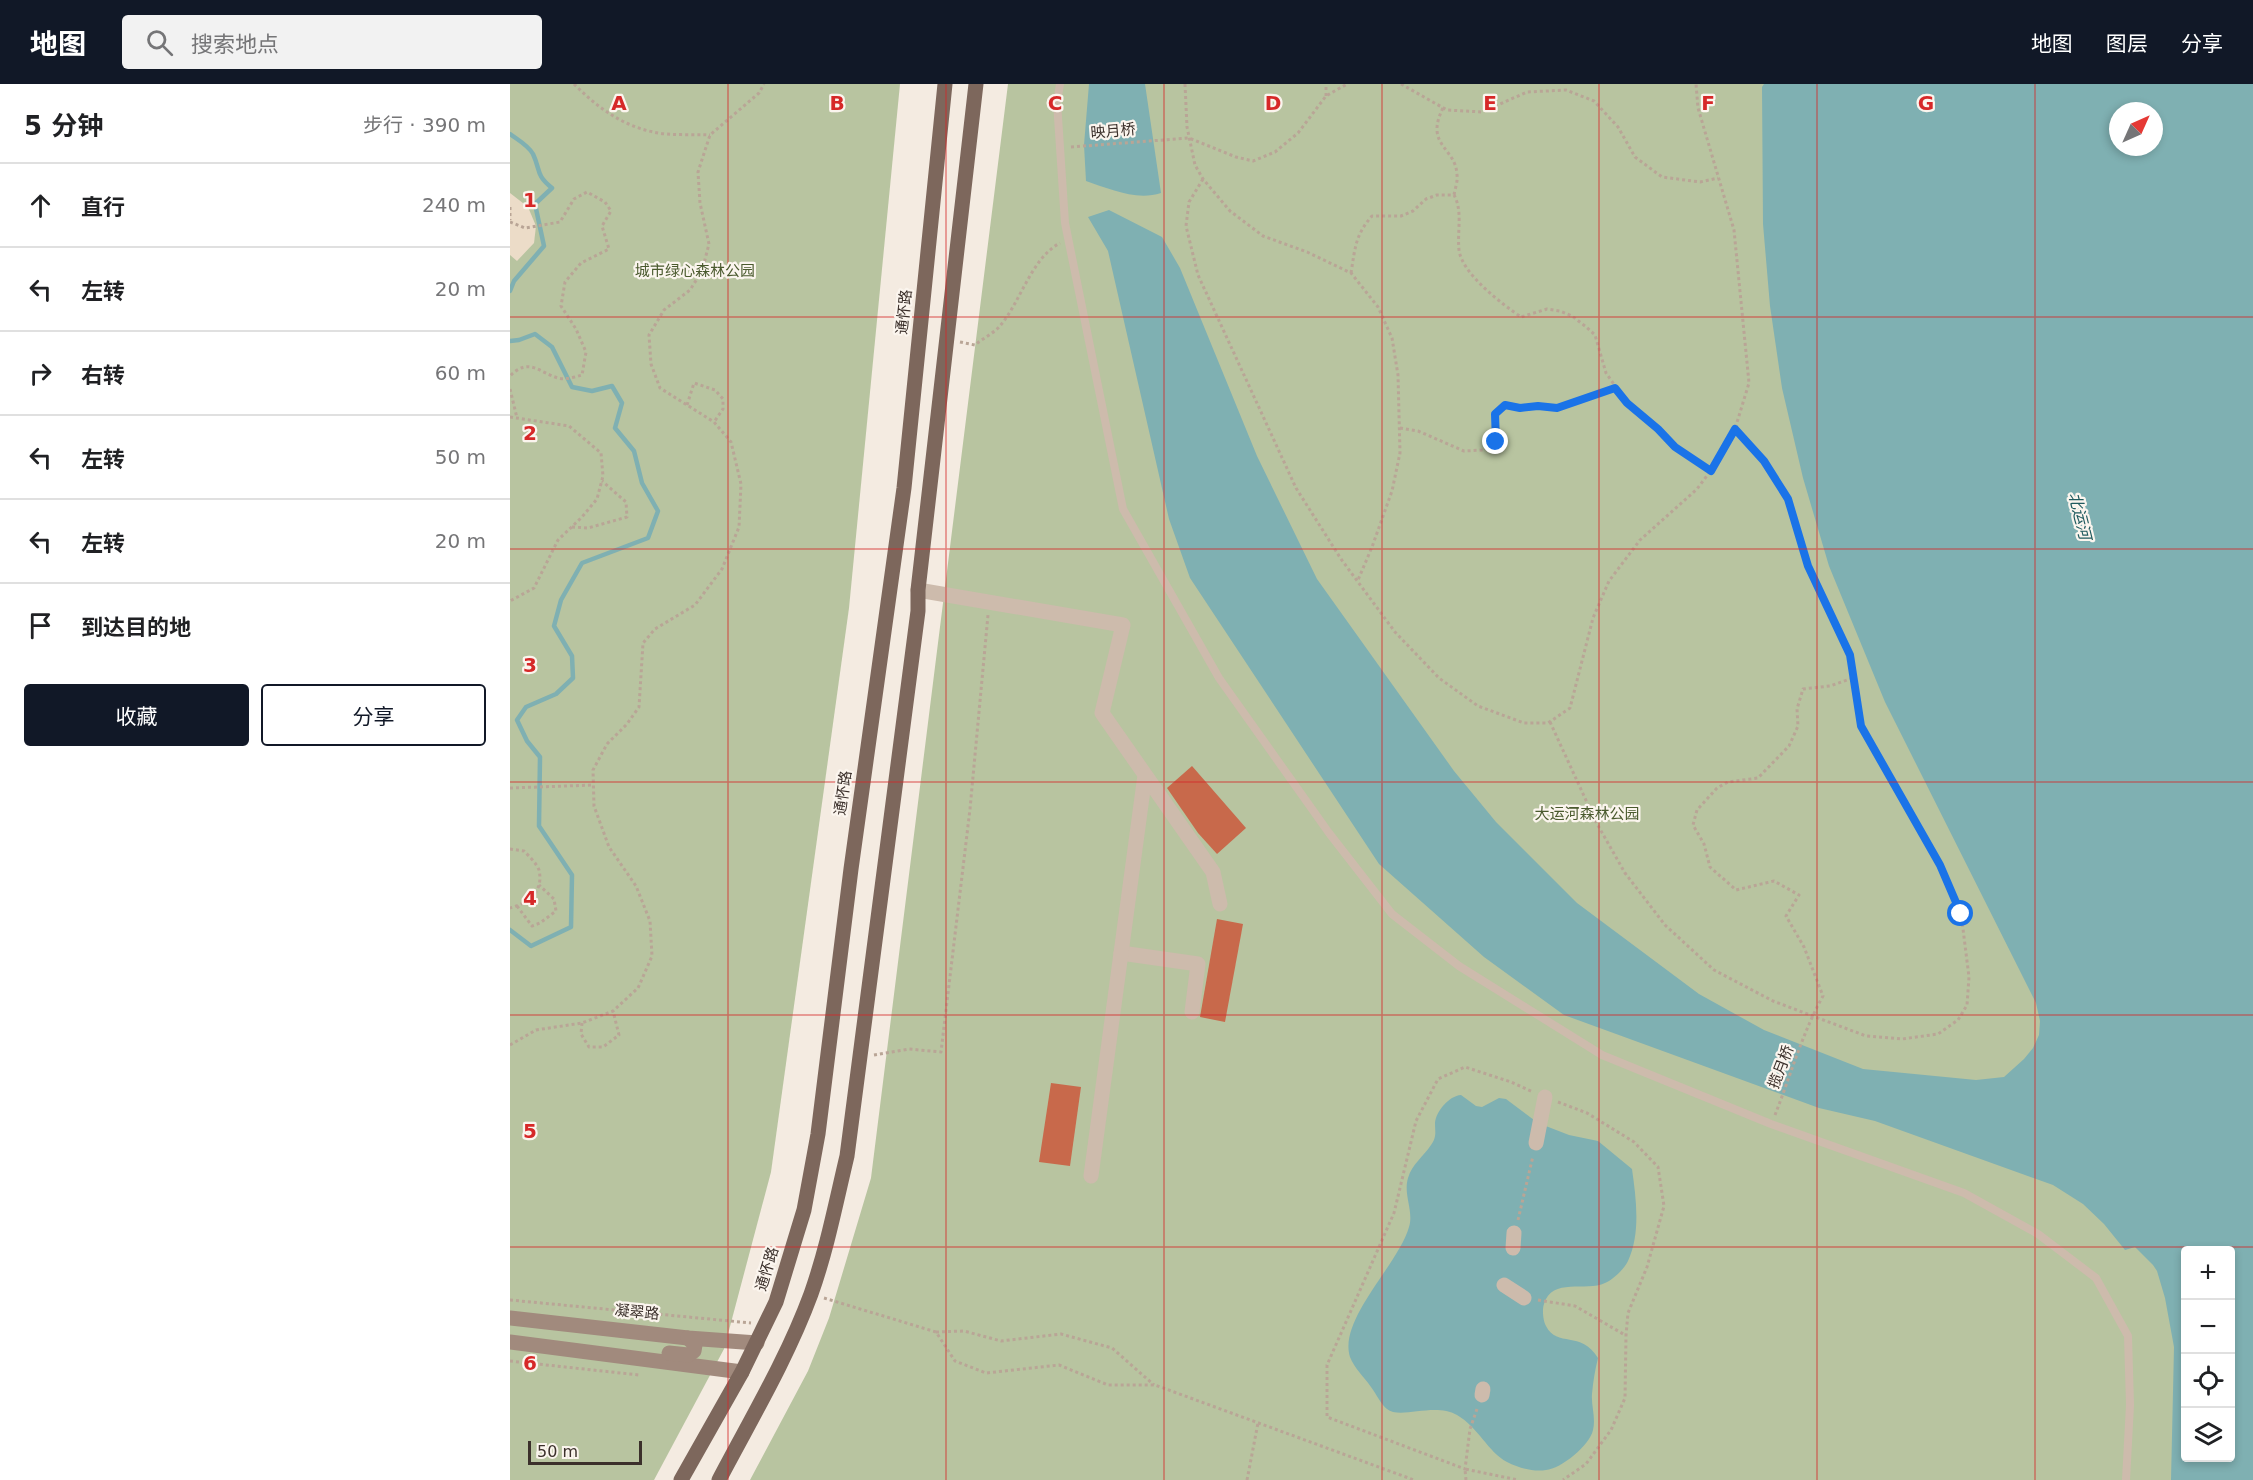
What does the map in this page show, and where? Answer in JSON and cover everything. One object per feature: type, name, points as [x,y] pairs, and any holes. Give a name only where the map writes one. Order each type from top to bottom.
[{"type":"main road","name":"通怀路","points":[[681,1480],[742,1372],[776,1302],[804,1210],[818,1134],[850,869],[904,488],[945,84]]},
{"type":"main road","points":[[719,1480],[772,1380],[811,1294],[830,1230],[847,1156],[918,611],[918,590],[976,84]]},
{"type":"main road","name":"凝翠路","points":[[510,1318],[688,1338],[757,1343]]},
{"type":"main road","points":[[601,1355],[626,1348],[688,1354],[694,1351],[695,1345],[688,1338]]},
{"type":"main road","points":[[510,1342],[742,1372]]},
{"type":"street","points":[[918,590],[1124,625],[1102,713],[1213,872],[1220,904]]},
{"type":"street","points":[[1091,1176],[1145,775]]},
{"type":"street","points":[[1121,953],[1198,964],[1192,1012]]},
{"type":"street","points":[[1536,1143],[1545,1097]]},
{"type":"street","points":[[1504,1286],[1524,1298]]},
{"type":"lane","points":[[1060,84],[1058,102],[1065,223],[1123,509],[1219,678],[1329,833],[1392,914],[1459,966],[1602,1054],[1771,1124],[1964,1193],[2038,1234],[2096,1278],[2128,1336],[2130,1405],[2126,1480]]},
{"type":"path","points":[[574,84],[593,103],[617,120],[654,132],[710,135]]},
{"type":"path","points":[[510,1045],[536,1030],[582,1023],[613,1011],[638,988],[652,956],[650,921],[636,886],[609,847],[594,806],[593,770],[607,744],[639,707],[643,643],[655,629],[694,605],[722,569],[739,528],[741,484],[731,442],[714,422],[660,388],[651,364],[649,335],[664,310],[690,290],[702,271],[709,244],[700,203],[698,172],[710,135],[759,93],[764,84]]},
{"type":"path","points":[[1185,84],[1195,165],[1203,179],[1230,211],[1263,236],[1307,252],[1351,273],[1378,307],[1392,338],[1398,375],[1400,453],[1392,491],[1357,581]]},
{"type":"path","points":[[1326,84],[1326,96]]},
{"type":"path","points":[[1190,138],[1236,158],[1253,161],[1275,152],[1298,133],[1326,96],[1347,84]]},
{"type":"path","points":[[1401,84],[1447,110],[1482,112],[1527,92],[1566,90],[1594,100],[1618,127],[1635,157],[1662,177],[1700,182],[1718,178]]},
{"type":"path","points":[[1203,179],[1189,202],[1186,226],[1198,275],[1296,488],[1341,559],[1395,632],[1439,678],[1478,706],[1524,723],[1550,722],[1570,708],[1593,618],[1609,581],[1640,540],[1697,489],[1711,471],[1735,429],[1749,383],[1734,230],[1698,108],[1696,84]]},
{"type":"path","points":[[1443,108],[1436,131],[1458,175],[1454,195],[1459,204],[1460,252],[1474,276],[1494,297],[1521,317],[1547,309],[1572,316],[1585,326],[1595,335],[1606,373],[1627,403],[1675,447],[1711,471]]},
{"type":"path","name":"映月桥","points":[[1069,147],[1190,138]]},
{"type":"path","points":[[510,207],[510,221],[525,228],[560,222],[574,199],[587,192],[605,202],[611,211],[602,226],[609,249],[581,263],[565,282],[561,306],[576,328],[586,352],[582,375],[560,379],[534,366],[518,368],[510,376]]},
{"type":"path","points":[[1351,273],[1354,246],[1365,224],[1372,216],[1401,216],[1413,211],[1426,199],[1437,195],[1454,195]]},
{"type":"path","points":[[947,340],[975,345],[999,327],[1037,266],[1053,247],[1068,239]]},
{"type":"path","points":[[687,405],[694,383],[715,390],[723,399],[723,409],[714,422]]},
{"type":"path","points":[[1399,428],[1418,432],[1464,451],[1484,450],[1496,442],[1495,414],[1505,405],[1520,408],[1538,406],[1557,408],[1615,388]]},
{"type":"path","points":[[510,389],[517,418]]},
{"type":"path","points":[[510,417],[568,426],[601,453],[602,482],[597,499],[558,540],[534,588],[510,601]]},
{"type":"path","points":[[1550,722],[1596,822],[1625,873],[1665,925],[1714,970],[1773,1001],[1866,1036],[1902,1039],[1938,1034],[1958,1020],[1967,1005],[1969,977],[1961,914],[1940,865],[1861,726],[1850,655],[1808,566],[1788,499],[1764,461],[1735,429]]},
{"type":"path","points":[[572,527],[588,528],[627,517],[626,502],[602,482]]},
{"type":"path","points":[[859,1058],[909,1049],[941,1052],[970,810],[989,602]]},
{"type":"path","name":"揽月桥","points":[[1777,1110],[1811,1016],[1823,996],[1804,947],[1786,916],[1799,895],[1774,881],[1736,890],[1710,867],[1704,844],[1693,825],[1697,810],[1717,788],[1728,782],[1758,778],[1789,746],[1798,726],[1797,709],[1803,689],[1830,686],[1853,678]]},
{"type":"path","points":[[510,788],[594,785]]},
{"type":"path","points":[[510,849],[524,851],[539,868],[539,885],[530,901],[510,908]]},
{"type":"path","points":[[517,906],[532,926],[556,911],[554,899],[539,885]]},
{"type":"path","points":[[582,1023],[581,1034],[589,1047],[603,1047],[619,1035],[613,1011]]},
{"type":"path","points":[[1518,1480],[1465,1469],[1327,1417],[1327,1365],[1394,1213],[1416,1121],[1437,1079],[1466,1067],[1511,1082],[1587,1113],[1634,1142],[1658,1167],[1664,1206],[1647,1268],[1628,1313],[1625,1398],[1611,1430],[1586,1464],[1563,1480]]},
{"type":"path","points":[[1514,1241],[1536,1143]]},
{"type":"path","points":[[811,1294],[936,1332],[964,1331],[1001,1341],[1061,1334],[1112,1348],[1155,1385]]},
{"type":"path","name":"凝翠路","points":[[510,1300],[765,1325]]},
{"type":"path","points":[[1547,1302],[1575,1306],[1626,1335]]},
{"type":"path","points":[[936,1332],[955,1361],[986,1373],[1059,1365],[1108,1385],[1155,1385],[1414,1480]]},
{"type":"path","points":[[510,1361],[649,1376]]},
{"type":"path","points":[[1466,1480],[1465,1469],[1470,1429],[1482,1392]]},
{"type":"path","points":[[1247,1480],[1258,1423]]},
{"type":"green space","name":"城市绿心森林公园","points":[[510,84],[900,84],[849,608],[771,1172],[724,1349],[654,1480],[510,1480]]},
{"type":"green space","name":"大运河森林公园","points":[[1008,84],[2253,84],[2253,1480],[750,1480],[808,1371],[829,1318],[871,1178]]},
{"type":"shaded area","points":[[510,193],[528,207],[536,226],[534,243],[517,261],[510,255]]},
{"type":"water","points":[[1089,84],[1145,84],[1161,193],[1133,195],[1086,181],[1084,145]]},
{"type":"water","name":"北运河","points":[[1764,84],[2253,84],[2253,1480],[2171,1480],[2174,1347],[2165,1298],[2157,1271],[2135,1247],[2125,1250],[2104,1224],[2083,1204],[2053,1185],[1875,1121],[1819,1108],[1564,1015],[1484,957],[1379,864],[1190,578],[1169,519],[1108,251],[1088,217],[1109,210],[1162,237],[1180,268],[1257,456],[1317,579],[1454,771],[1496,822],[1577,903],[1699,994],[1764,1030],[1863,1069],[1976,1080],[2004,1077],[2024,1059],[2033,1048],[2039,1035],[2040,1021],[2036,1003],[1885,702],[1829,566],[1803,478],[1782,388],[1770,306],[1763,224],[1762,87]]},
{"type":"water","points":[[1461,1095],[1476,1106],[1482,1107],[1499,1098],[1506,1099],[1538,1123],[1569,1135],[1598,1141],[1632,1169],[1636,1227],[1635,1239],[1626,1264],[1605,1283],[1554,1291],[1548,1296],[1543,1306],[1544,1321],[1551,1333],[1584,1344],[1598,1358],[1592,1394],[1594,1421],[1591,1436],[1567,1461],[1552,1469],[1531,1470],[1507,1462],[1500,1458],[1464,1420],[1448,1411],[1428,1410],[1400,1413],[1387,1409],[1350,1357],[1349,1342],[1353,1326],[1371,1292],[1394,1258],[1409,1227],[1407,1184],[1410,1173],[1433,1142],[1436,1118],[1441,1109],[1452,1098]]},
{"type":"building","points":[[1192,766],[1246,828],[1217,854],[1198,833],[1167,788]]},
{"type":"building","points":[[1217,919],[1243,924],[1225,1022],[1200,1017]]},
{"type":"building","points":[[1051,1083],[1081,1087],[1070,1166],[1039,1162]]},
{"type":"waterway","points":[[510,134],[531,151],[541,176],[552,188],[535,204],[544,246],[514,281],[510,291]]},
{"type":"waterway","points":[[510,341],[535,334],[552,347],[572,387],[592,391],[612,386],[622,403],[615,428],[634,451],[642,483],[658,511],[648,538],[582,563],[561,600],[554,626],[572,656],[573,678],[556,694],[526,707],[517,720],[527,741],[540,757],[539,826],[572,875],[571,927],[531,946],[510,930]]},
{"type":"route","points":[[1496,442],[1495,414],[1505,405],[1520,408],[1538,406],[1557,408],[1615,388],[1627,403],[1675,447],[1711,471],[1735,429],[1764,461],[1788,499],[1808,566],[1850,655],[1861,726],[1940,865],[1961,914]]}]
